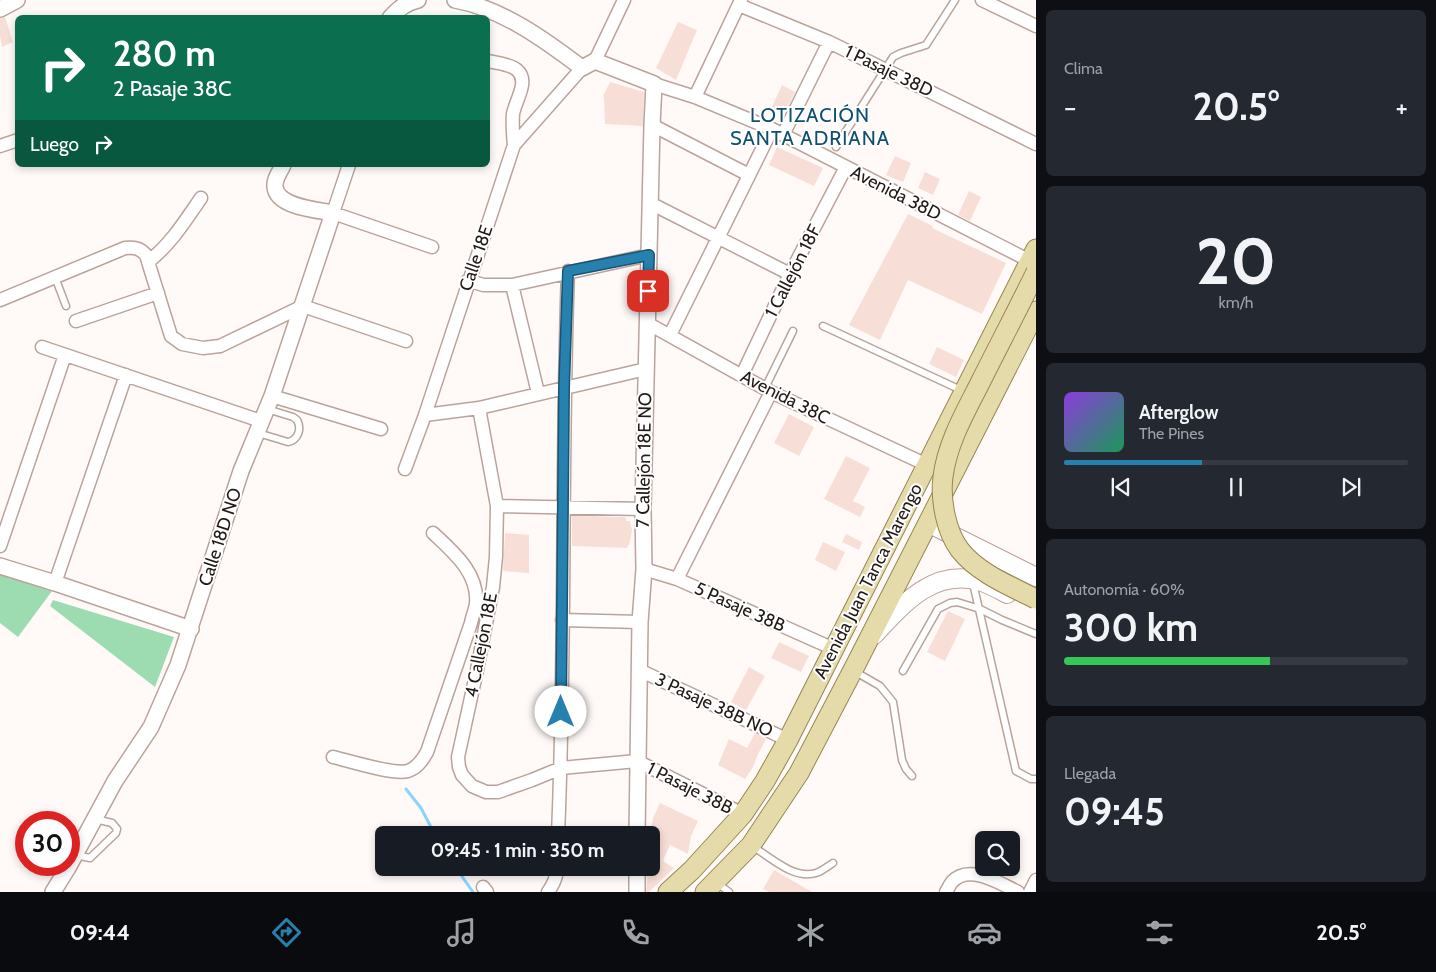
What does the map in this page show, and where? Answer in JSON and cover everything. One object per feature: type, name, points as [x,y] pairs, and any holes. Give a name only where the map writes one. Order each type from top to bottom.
[{"type":"main road","name":"Avenida Juan Tanca Marengo","points":[[668,892],[692,870],[743,814],[765,781],[788,740],[964,392],[1034,260]]},
{"type":"main road","points":[[1034,260],[952,443],[943,477],[944,510],[950,532],[959,549],[971,562],[1036,599]]},
{"type":"main road","name":"Avenida Juan Tanca Marengo","points":[[717,889],[751,845],[799,773],[1036,311]]},
{"type":"main road","points":[[876,564],[901,532],[912,524],[928,523],[1036,577]]},
{"type":"main road","points":[[866,644],[898,609],[916,593],[942,580],[972,579],[990,585],[1036,608]]},
{"type":"street","points":[[0,9],[17,0]]},
{"type":"street","points":[[393,15],[399,8],[411,1],[418,0]]},
{"type":"street","name":"Avenida 38D","points":[[455,0],[491,10],[589,64],[695,97],[778,132],[846,168],[1034,260]]},
{"type":"street","name":"Calle 18E","points":[[405,469],[425,415],[514,145],[589,64],[624,0]]},
{"type":"street","points":[[982,0],[1036,26]]},
{"type":"street","points":[[695,97],[740,2]]},
{"type":"street","name":"1 Pasaje 38D","points":[[740,2],[829,42],[1036,144]]},
{"type":"street","points":[[670,335],[749,175],[778,132],[829,42]]},
{"type":"street","points":[[490,62],[517,70],[522,76],[521,91],[513,112],[514,145]]},
{"type":"street","name":"7 Callejón 18E NO","points":[[637,826],[640,622],[644,569],[643,509],[654,84]]},
{"type":"street","points":[[652,125],[749,175]]},
{"type":"street","points":[[0,146],[15,141]]},
{"type":"street","points":[[282,167],[275,180],[274,188],[279,197],[288,203],[333,213],[432,247]]},
{"type":"street","name":"Calle 18D NO","points":[[80,846],[115,781],[151,728],[178,665],[241,471],[303,306],[348,167]]},
{"type":"street","name":"1 Callejón 18F","points":[[742,375],[790,274],[846,168]]},
{"type":"street","points":[[148,262],[163,250],[202,198]]},
{"type":"street","points":[[650,203],[790,274]]},
{"type":"street","points":[[0,300],[125,248],[132,247],[142,250],[146,255],[171,336],[182,344],[202,348],[220,346],[303,306],[406,341]]},
{"type":"street","points":[[468,280],[483,285],[512,285],[568,271],[649,255]]},
{"type":"street","points":[[558,826],[561,768],[564,388],[568,271]]},
{"type":"street","points":[[512,285],[538,393]]},
{"type":"street","points":[[76,321],[158,293]]},
{"type":"street","name":"Avenida 38C","points":[[647,323],[768,390],[927,465]]},
{"type":"street","points":[[42,347],[126,375],[264,414],[381,428]]},
{"type":"street","points":[[0,546],[65,355]]},
{"type":"street","points":[[425,415],[479,408],[646,369]]},
{"type":"street","points":[[55,583],[126,375]]},
{"type":"street","points":[[677,579],[768,390]]},
{"type":"street","name":"4 Callejón 18E","points":[[466,781],[459,767],[458,757],[478,670],[493,588],[496,557],[497,506],[479,408]]},
{"type":"street","points":[[497,506],[643,509]]},
{"type":"street","points":[[334,757],[406,772],[414,769],[422,762],[428,752],[476,604],[475,587],[468,570],[457,556],[433,533]]},
{"type":"street","points":[[0,566],[190,630]]},
{"type":"street","name":"5 Pasaje 38B","points":[[644,569],[677,579],[834,650]]},
{"type":"street","points":[[475,587],[493,588]]},
{"type":"street","points":[[562,620],[640,622]]},
{"type":"street","points":[[457,663],[478,670]]},
{"type":"street","name":"3 Pasaje 38B NO","points":[[639,670],[788,740]]},
{"type":"street","name":"1 Pasaje 38B","points":[[466,781],[479,790],[498,792],[561,768],[637,761],[743,814]]},
{"type":"street","points":[[946,892],[953,880],[970,873],[984,876],[1018,892]]},
{"type":"street","name":"Calle 18D NO","points":[[52,892],[62,876]]},
{"type":"street","points":[[548,892],[552,887],[555,876]]},
{"type":"street","points":[[637,876],[637,892]]},
{"type":"street","points":[[1030,892],[1036,880]]},
{"type":"lane","points":[[836,147],[893,57],[926,45],[955,0]]},
{"type":"lane","points":[[55,277],[66,306]]},
{"type":"lane","points":[[823,326],[964,392]]},
{"type":"lane","points":[[768,390],[793,331]]},
{"type":"lane","points":[[264,414],[293,417],[297,420],[300,429],[297,437],[293,441],[288,442],[264,414]]},
{"type":"lane","points":[[972,579],[1016,771],[1031,779],[1036,779]]},
{"type":"lane","points":[[903,671],[938,609],[945,605],[957,602],[980,609],[1036,634]]},
{"type":"lane","points":[[853,670],[880,686],[893,702],[902,760],[912,776]]},
{"type":"lane","points":[[80,856],[90,858],[118,829],[112,822],[94,819]]},
{"type":"lane","points":[[751,845],[792,871],[803,874],[816,873],[833,864]]},
{"type":"green space","points":[[0,573],[52,591],[18,637],[0,623]]},
{"type":"green space","points":[[53,600],[174,637],[155,687],[50,606]]},
{"type":"building","points":[[5,17],[13,42],[2,47],[0,18]]},
{"type":"building","points":[[678,22],[697,30],[676,80],[656,68]]},
{"type":"building","points":[[610,82],[644,92],[643,126],[605,124],[603,96]]},
{"type":"building","points":[[782,85],[795,92],[784,115],[771,109]]},
{"type":"building","points":[[777,147],[823,168],[814,186],[769,165]]},
{"type":"building","points":[[895,156],[911,163],[903,182],[886,175]]},
{"type":"building","points":[[925,172],[940,179],[933,195],[918,188]]},
{"type":"building","points":[[969,191],[981,197],[970,221],[958,215]]},
{"type":"building","points":[[908,214],[933,226],[932,228],[1006,263],[982,314],[908,280],[880,340],[849,325]]},
{"type":"building","points":[[937,347],[964,360],[956,377],[929,364]]},
{"type":"building","points":[[789,414],[814,427],[799,456],[774,443]]},
{"type":"building","points":[[846,456],[870,468],[853,501],[865,507],[860,517],[824,499]]},
{"type":"building","points":[[572,516],[626,517],[626,521],[630,521],[632,530],[627,548],[572,546]]},
{"type":"building","points":[[505,533],[529,535],[529,573],[503,571]]},
{"type":"building","points":[[846,534],[862,542],[859,550],[842,542]]},
{"type":"building","points":[[823,542],[845,552],[836,571],[815,560]]},
{"type":"building","points":[[948,611],[965,619],[945,661],[927,652]]},
{"type":"building","points":[[779,642],[809,656],[801,672],[771,658]]},
{"type":"building","points":[[749,667],[765,676],[746,710],[731,702]]},
{"type":"building","points":[[755,733],[766,739],[753,767],[745,779],[718,765],[729,739],[747,748]]},
{"type":"building","points":[[660,803],[698,821],[691,836],[688,854],[670,845],[663,861],[674,868],[649,892],[646,892],[647,876],[660,876],[660,826],[652,826]]},
{"type":"building","points":[[774,870],[812,892],[769,892],[763,889]]},
{"type":"waterway","points":[[406,789],[421,808],[430,826]]},
{"type":"waterway","points":[[462,876],[473,892]]},
{"type":"district","name":"LOTIZACIÓN SANTA ADRIANA","points":[[810,126]]},
{"type":"route","points":[[561,712],[564,388],[568,271],[649,255],[648,291]]}]
